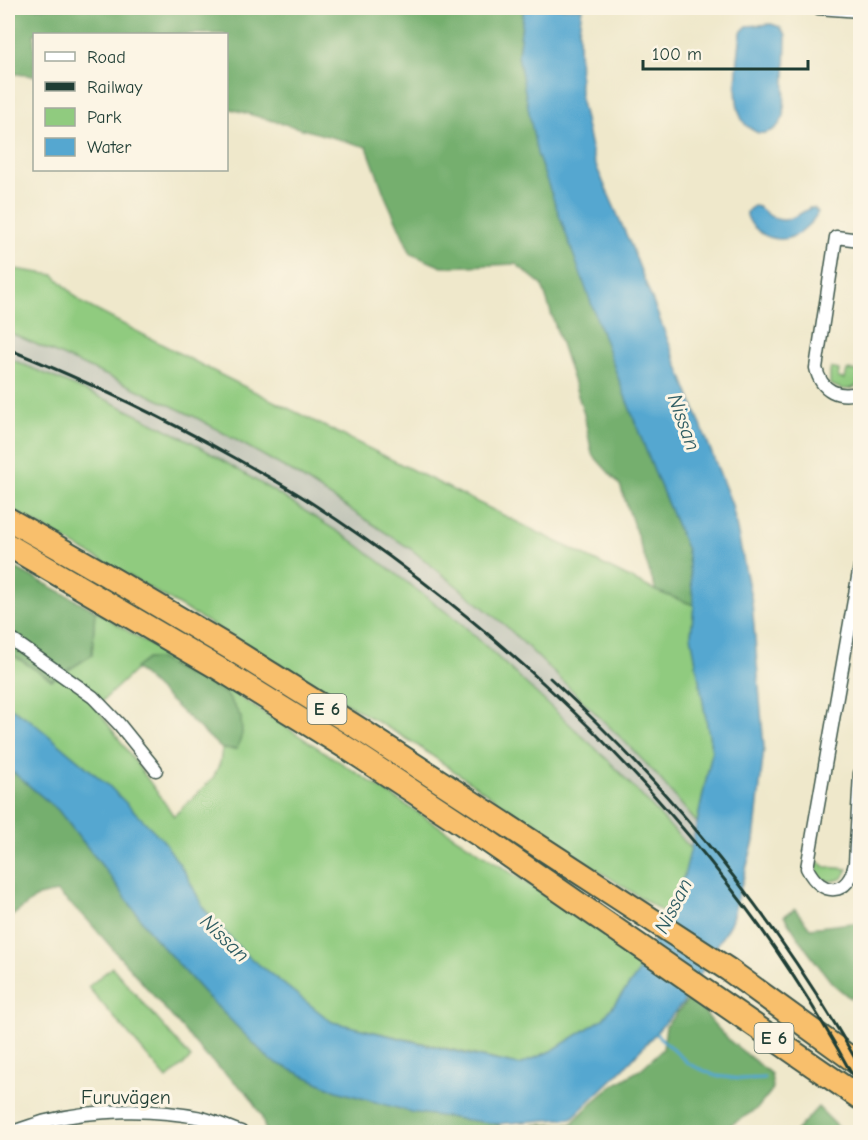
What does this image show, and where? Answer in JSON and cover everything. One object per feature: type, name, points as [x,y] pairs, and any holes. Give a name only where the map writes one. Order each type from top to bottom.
[{"type":"highway","name":"E 6","points":[[8,519],[230,648],[361,730],[729,970],[861,1065]]},
{"type":"highway","name":"E 6","points":[[8,545],[218,668],[350,750],[479,834],[861,1098]]},
{"type":"street","points":[[818,8],[861,11]]},
{"type":"street","points":[[861,240],[836,237],[816,368],[818,377],[831,391],[842,395],[861,392]]},
{"type":"street","points":[[861,566],[807,868],[816,882],[833,890],[840,888],[849,880],[858,864],[861,773]]},
{"type":"street","points":[[8,637],[93,697],[119,724],[156,770]]},
{"type":"street","name":"Furuvägen","points":[[11,1132],[46,1121],[102,1112],[150,1112],[203,1119],[241,1132]]},
{"type":"shaded area","points":[[8,332],[197,418],[294,473],[411,549],[506,626],[655,773],[697,823],[691,849],[610,762],[351,540],[192,442],[109,401],[8,358]]},
{"type":"green space","points":[[8,8],[524,8],[518,55],[620,383],[687,550],[694,605],[656,591],[620,485],[592,454],[584,414],[542,285],[516,264],[442,267],[411,254],[385,196],[367,147],[228,108],[228,33],[33,33],[33,76],[8,73]]},
{"type":"green space","points":[[8,268],[54,275],[82,303],[223,376],[656,591],[694,605],[691,635],[712,752],[697,823],[655,773],[624,741],[506,626],[411,549],[294,473],[197,418],[8,332]]},
{"type":"green space","points":[[8,358],[109,401],[192,442],[351,540],[462,624],[610,762],[691,849],[684,876],[666,914],[605,875],[412,742],[8,508]]},
{"type":"green space","points":[[831,368],[839,370],[838,378],[845,379],[847,370],[858,371],[857,386],[843,389],[830,384]]},
{"type":"green space","points":[[8,564],[95,610],[92,655],[52,680],[8,652]]},
{"type":"green space","points":[[95,610],[158,650],[218,683],[644,959],[636,976],[603,1019],[553,1050],[519,1065],[332,1022],[244,953],[204,909],[186,874],[109,786],[30,720],[8,706],[8,652],[52,680],[92,655]],"holes":[[[147,659],[160,659],[184,674],[200,679],[237,749],[222,749],[220,763],[213,778],[174,816],[96,707]]]},
{"type":"green space","points":[[147,659],[160,659],[184,674],[200,679],[227,695],[241,717],[242,734],[237,749],[222,749],[135,668]]},
{"type":"green space","points":[[8,772],[14,773],[58,810],[111,877],[152,935],[207,996],[270,1060],[337,1091],[411,1112],[497,1124],[507,1132],[266,1132],[261,1115],[248,1094],[207,1057],[85,917],[57,892],[38,896],[8,919]]},
{"type":"green space","points":[[816,860],[826,867],[848,869],[843,878],[832,881],[822,879],[817,872]]},
{"type":"green space","points":[[795,909],[810,928],[860,922],[860,992],[850,998],[832,983],[784,916]]},
{"type":"green space","points":[[112,967],[191,1058],[167,1079],[88,987]]},
{"type":"green space","points":[[688,1000],[700,1006],[730,1041],[771,1074],[773,1089],[757,1109],[719,1132],[547,1132],[534,1125],[571,1124],[611,1087],[641,1069],[663,1049],[666,1026]]},
{"type":"green space","points":[[818,1107],[843,1132],[795,1132]]},
{"type":"water","name":"Nissan","points":[[524,8],[582,8],[579,30],[580,97],[594,161],[632,248],[732,505],[752,602],[764,748],[754,841],[731,922],[683,1003],[624,1068],[572,1118],[497,1124],[411,1112],[337,1091],[270,1060],[207,996],[152,935],[111,877],[58,810],[14,773],[8,772],[8,706],[30,720],[109,786],[163,840],[186,874],[204,909],[244,953],[332,1022],[519,1065],[553,1050],[603,1019],[636,976],[684,876],[712,752],[691,635],[694,605],[687,550],[620,383],[537,154],[518,55]]},
{"type":"water","points":[[771,24],[780,27],[786,35],[784,116],[774,129],[760,133],[751,129],[744,122],[739,112],[736,85],[738,55],[741,32],[747,26]]},
{"type":"water","points":[[754,206],[772,217],[783,220],[810,208],[818,212],[800,233],[786,239],[779,239],[765,235],[752,225],[747,212]]},
{"type":"waterway","points":[[656,1034],[689,1064],[716,1076],[740,1079],[764,1078]]},
{"type":"railway","points":[[8,349],[153,414],[290,489],[372,544],[495,640],[609,747],[713,865],[787,966],[860,1089]]},
{"type":"railway","points":[[550,678],[639,766],[721,860],[759,909],[794,960],[860,1067]]}]
